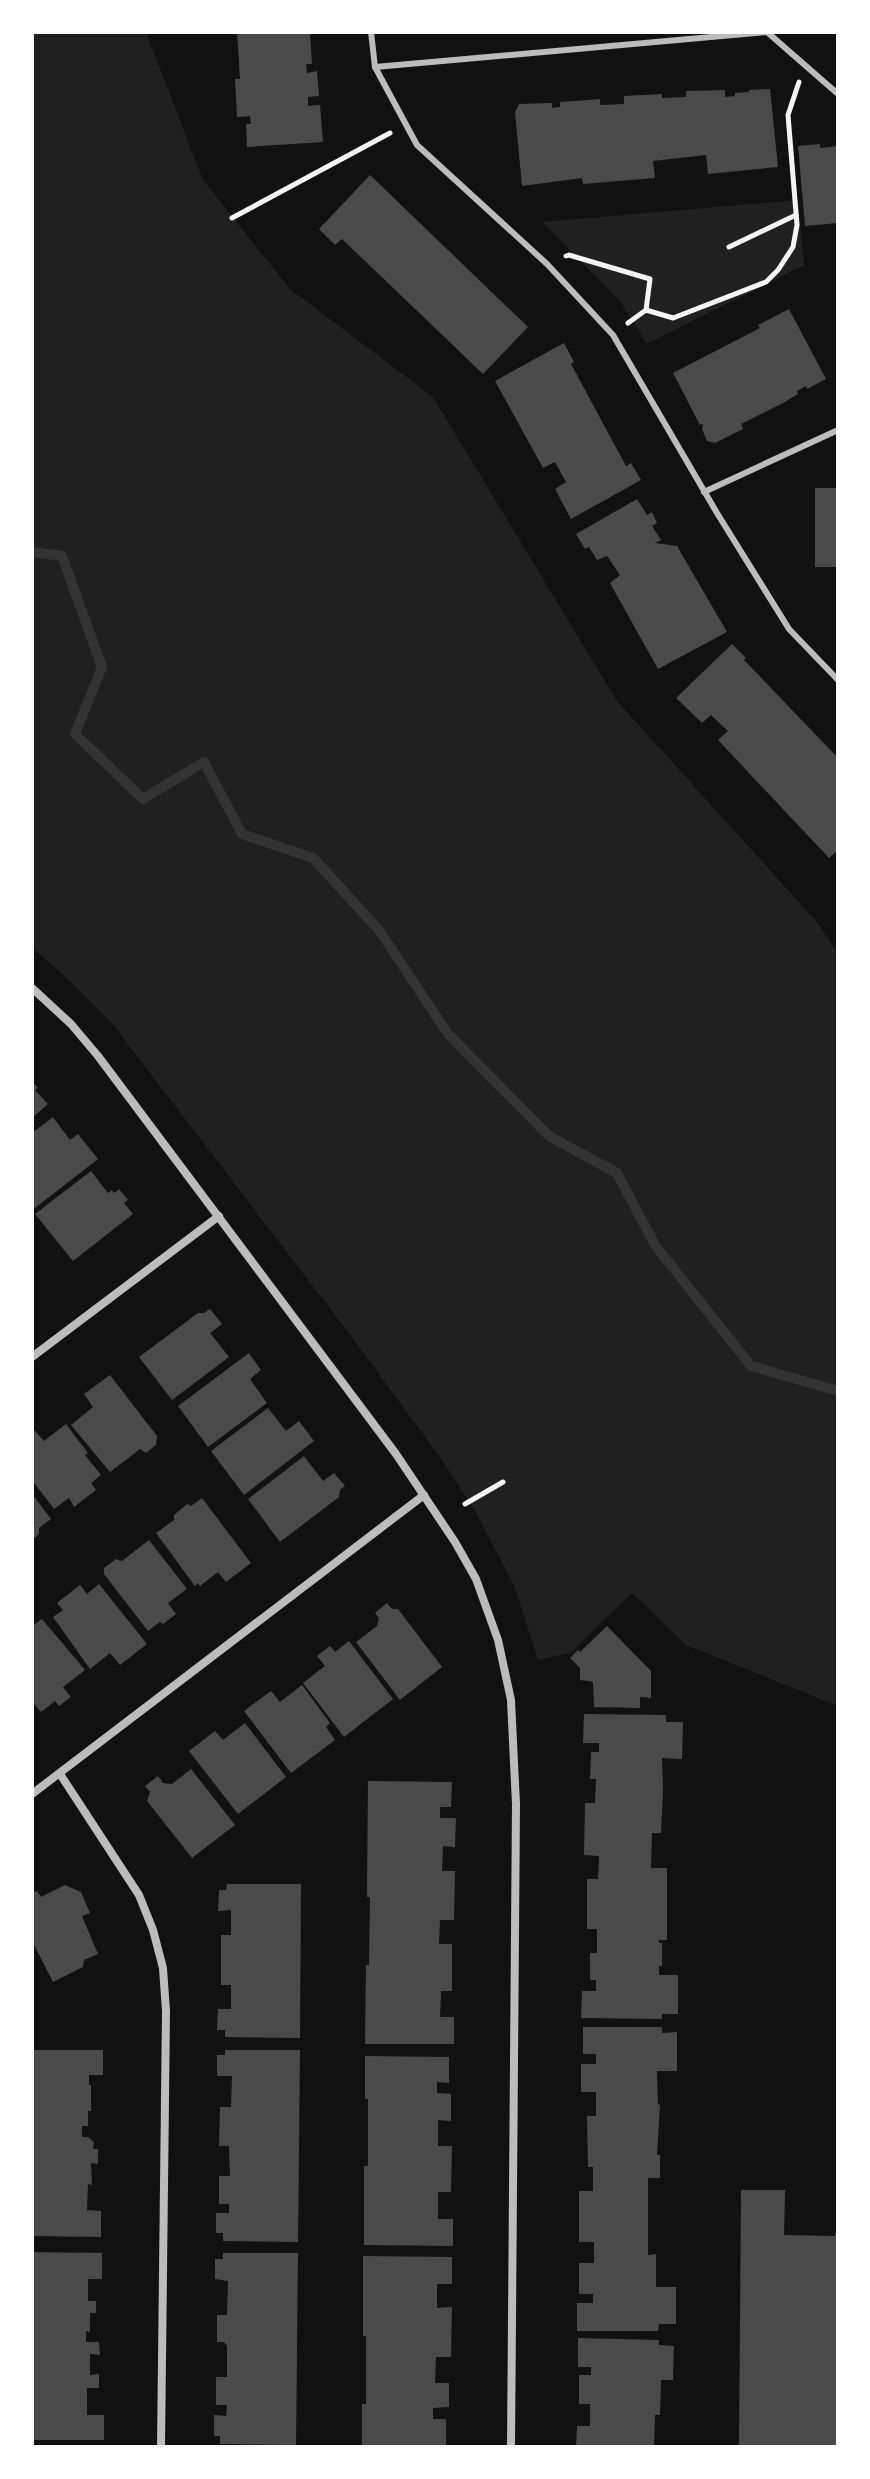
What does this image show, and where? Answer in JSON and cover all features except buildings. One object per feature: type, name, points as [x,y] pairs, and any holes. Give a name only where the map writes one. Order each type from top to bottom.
[{"type":"street","points":[[32,988],[71,1024],[98,1056],[396,1454],[476,1579],[498,1640],[511,1700],[516,1804],[511,2447]]},
{"type":"street","points":[[32,1357],[219,1216]]},
{"type":"street","points":[[32,1794],[424,1495]]},
{"type":"street","points":[[60,1774],[139,1895],[163,1968],[166,2011],[161,2447]]},
{"type":"lane","points":[[371,32],[375,67],[417,145],[547,264],[613,335],[704,492],[789,629],[838,680]]},
{"type":"lane","points":[[375,67],[767,32],[838,94]]},
{"type":"lane","points":[[704,492],[838,430]]},
{"type":"path","points":[[646,310],[673,318],[766,282],[793,247],[797,225],[788,115],[804,66]]},
{"type":"path","points":[[232,218],[406,124]]},
{"type":"path","points":[[729,247],[796,215]]},
{"type":"path","points":[[547,264],[569,255],[650,279],[646,310],[613,335]]},
{"type":"path","points":[[465,1504],[503,1482]]},
{"type":"shaded area","points":[[32,32],[146,32],[203,180],[290,289],[433,397],[617,701],[816,921],[838,953],[838,1706],[686,1645],[632,1593],[571,1653],[538,1660],[514,1585],[475,1511],[440,1457],[111,1022],[32,947]]},
{"type":"shaded area","points":[[798,200],[804,265],[647,344],[620,301],[542,222]]},
{"type":"waterway","points":[[32,552],[62,556],[102,667],[75,734],[143,799],[204,762],[242,834],[313,858],[379,930],[448,1034],[549,1136],[617,1173],[655,1245],[751,1366],[838,1391]]}]
